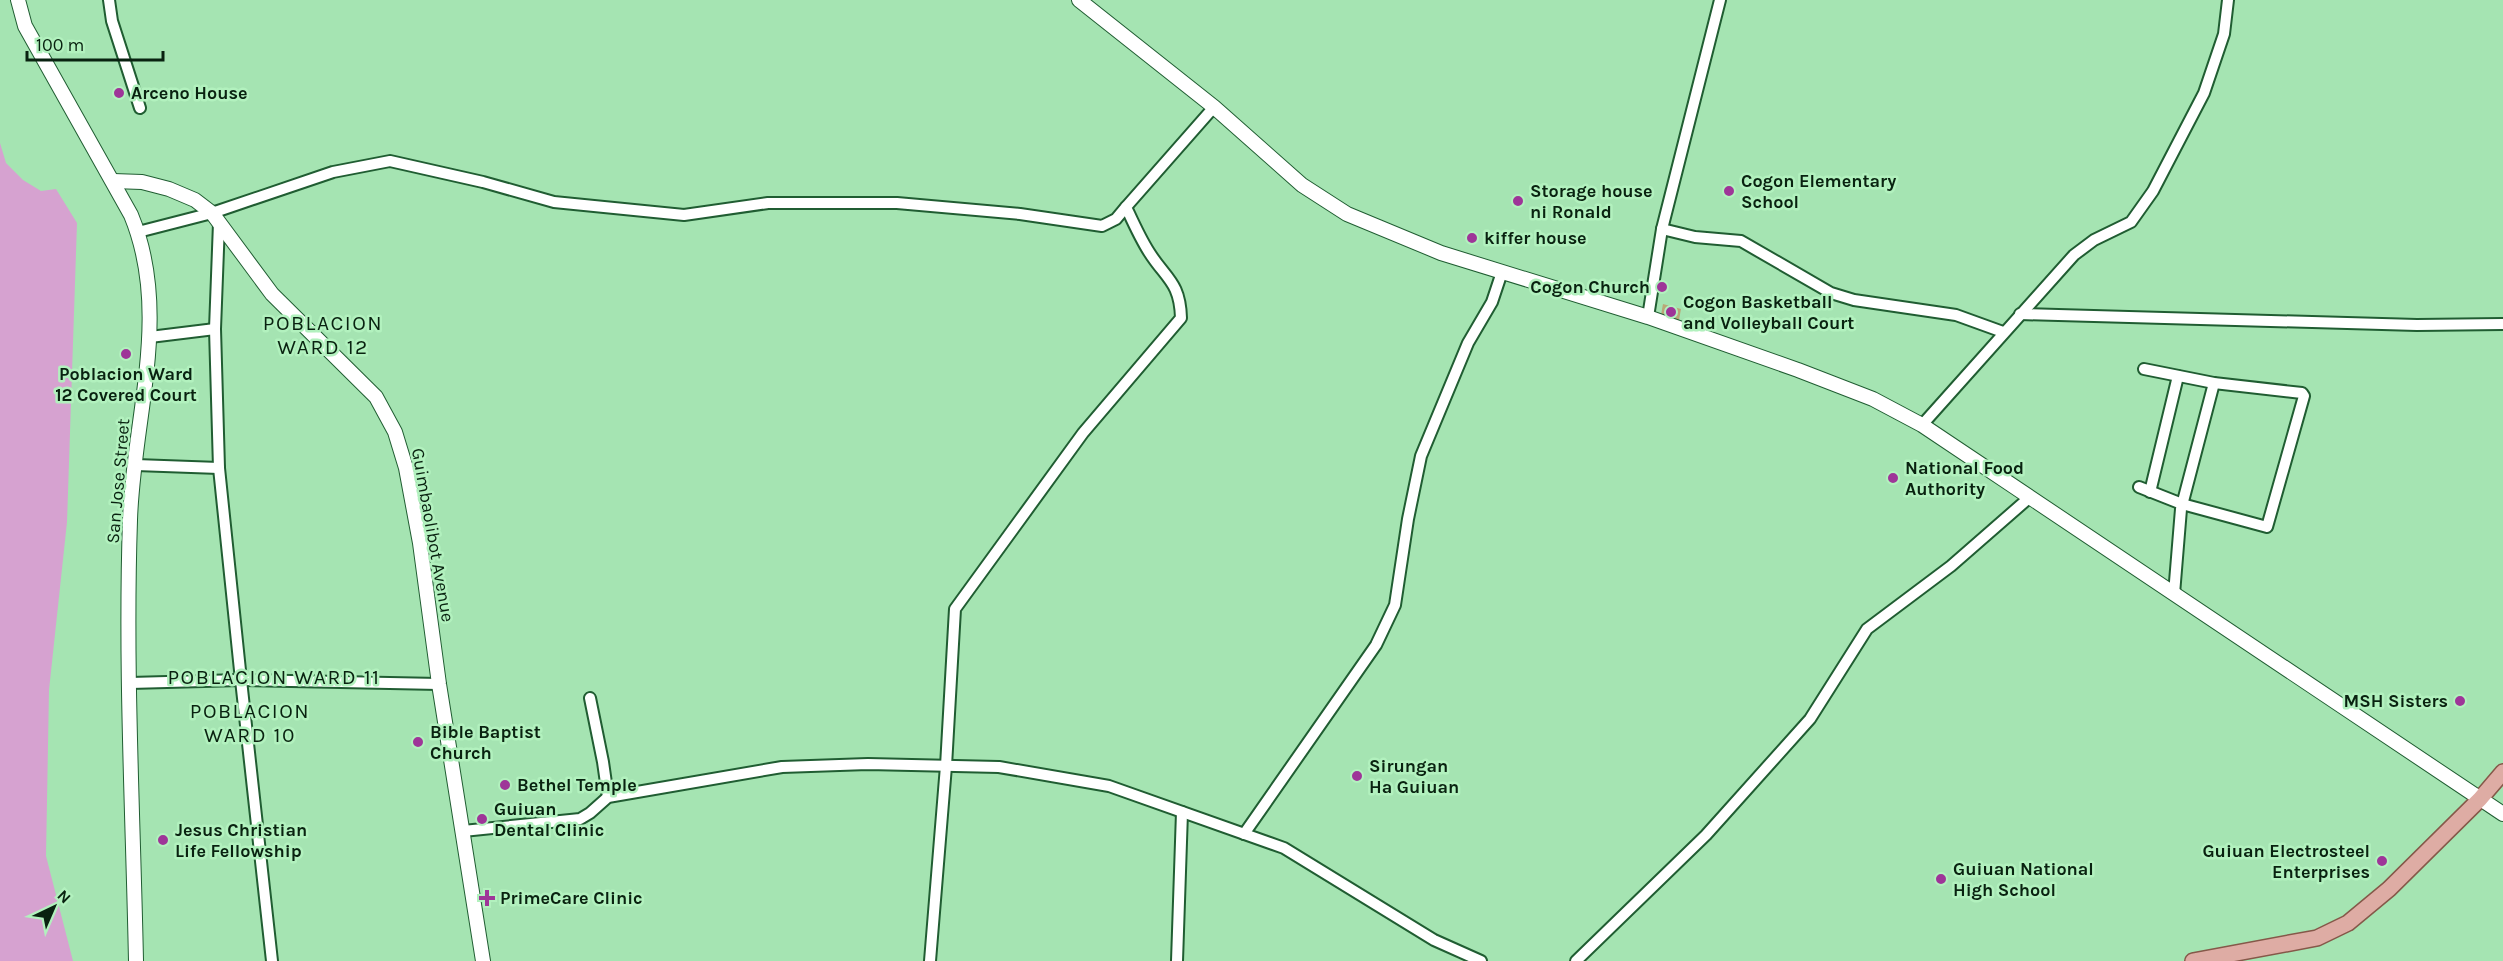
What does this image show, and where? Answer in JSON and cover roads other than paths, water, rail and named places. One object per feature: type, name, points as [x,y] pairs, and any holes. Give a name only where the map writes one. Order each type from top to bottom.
[{"type":"main road","points":[[2193,961],[2317,938],[2348,923],[2389,890],[2480,799],[2503,772]]},
{"type":"street","name":"San Jose Street","points":[[18,0],[25,26],[114,181],[138,232],[150,291],[150,337],[131,494],[130,529],[130,683],[136,961]]},
{"type":"street","points":[[109,0],[112,21],[140,108]]},
{"type":"street","points":[[1079,0],[1214,106],[1302,185],[1347,214],[1403,238],[1502,273],[1648,317],[1873,399],[1922,425],[2503,814]]},
{"type":"street","points":[[1648,317],[1662,229],[1720,0]]},
{"type":"street","points":[[1922,425],[2074,255],[2094,240],[2131,222],[2138,214],[2153,191],[2204,93],[2224,34],[2228,0]]},
{"type":"street","points":[[138,232],[216,218],[333,172],[390,161],[483,182],[554,202],[684,215],[768,203],[897,203],[1020,214],[1102,226],[1116,219],[1214,106]]},
{"type":"street","name":"Guimbaolibot Avenue","points":[[114,181],[142,182],[169,189],[195,200],[216,218],[272,294],[376,397],[395,432],[406,468],[420,543],[439,684],[483,961]]},
{"type":"street","points":[[930,961],[946,766],[955,609],[1083,433],[1181,318],[1180,300],[1175,285],[1150,254],[1126,207]]},
{"type":"street","points":[[216,218],[215,329],[219,468],[272,961]]},
{"type":"street","points":[[1116,219],[1133,224]]},
{"type":"street","points":[[1662,229],[1695,237],[1741,241],[1831,293],[1854,300],[1956,315],[2003,332]]},
{"type":"street","points":[[1244,834],[1376,645],[1395,605],[1408,519],[1421,456],[1468,343],[1492,302],[1502,273]]},
{"type":"street","points":[[2020,314],[2503,324]]},
{"type":"street","points":[[150,337],[215,329]]},
{"type":"street","points":[[2139,487],[2182,504],[2267,527],[2304,396],[2302,393],[2214,383],[2144,369]]},
{"type":"street","points":[[2150,492],[2178,376]]},
{"type":"street","points":[[2174,594],[2182,504],[2214,383]]},
{"type":"street","points":[[136,465],[219,468]]},
{"type":"street","points":[[1576,961],[1706,835],[1810,719],[1868,629],[1951,566],[2030,497]]},
{"type":"street","points":[[130,683],[241,680],[439,684]]},
{"type":"street","points":[[590,698],[608,797]]},
{"type":"street","points":[[463,831],[580,819],[608,797],[782,766],[868,764],[999,767],[1110,786],[1284,848],[1434,940],[1481,961]]},
{"type":"street","points":[[1178,961],[1182,812]]},
{"type":"place","name":"Arceno House","points":[[119,93]]},
{"type":"place","name":"Cogon Elementary School","points":[[1729,191]]},
{"type":"place","name":"Storage house ni Ronald","points":[[1518,201]]},
{"type":"place","name":"kiffer house","points":[[1472,238]]},
{"type":"place","name":"Cogon Church","points":[[1662,287]]},
{"type":"place","name":"Cogon Basketball and Volleyball Court","points":[[1671,312]]},
{"type":"place","name":"Poblacion Ward 12 Covered Court","points":[[126,354]]},
{"type":"place","name":"National Food Authority","points":[[1893,478]]},
{"type":"place","name":"MSH Sisters","points":[[2460,701]]},
{"type":"place","name":"Bible Baptist Church","points":[[418,742]]},
{"type":"place","name":"Sirungan Ha Guiuan","points":[[1357,776]]},
{"type":"place","name":"Bethel Temple","points":[[505,785]]},
{"type":"place","name":"Guiuan Dental Clinic","points":[[482,819]]},
{"type":"place","name":"Jesus Christian Life Fellowship","points":[[163,840]]},
{"type":"place","name":"Guiuan Electrosteel Enterprises","points":[[2382,861]]},
{"type":"place","name":"Guiuan National High School","points":[[1941,879]]},
{"type":"place","name":"PrimeCare Clinic","points":[[487,898]]},
{"type":"district","name":"POBLACION WARD 12","points":[[323,335]]},
{"type":"district","name":"POBLACION WARD 11","points":[[274,677]]},
{"type":"district","name":"POBLACION WARD 10","points":[[250,723]]}]
